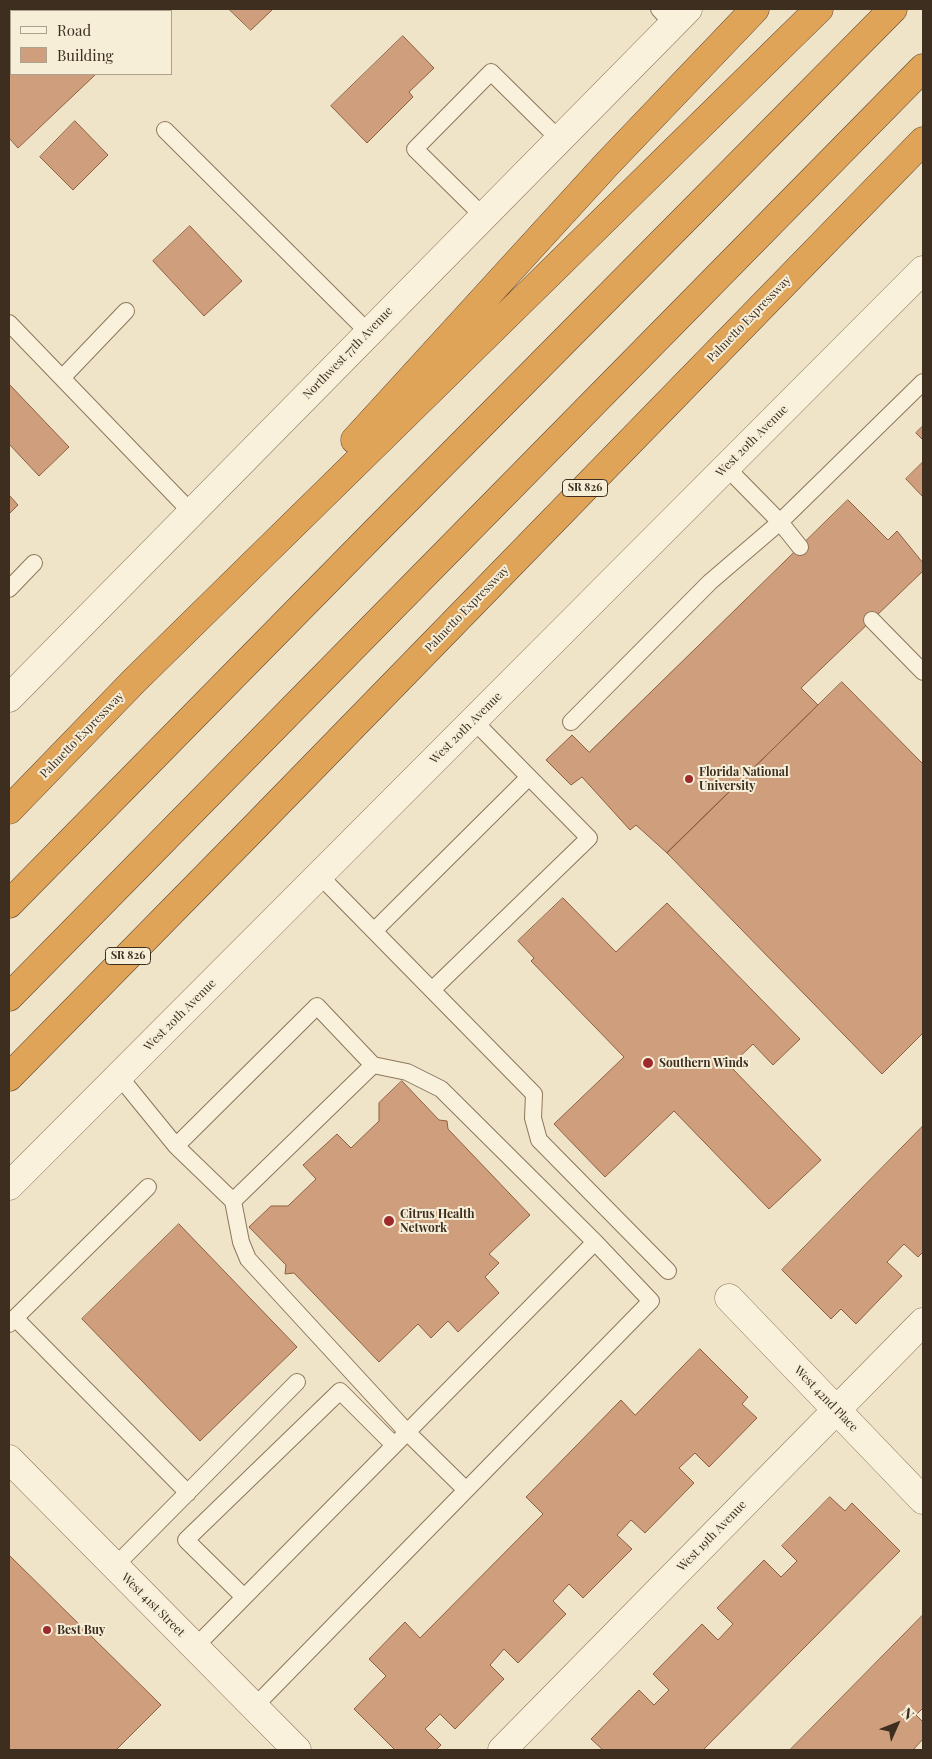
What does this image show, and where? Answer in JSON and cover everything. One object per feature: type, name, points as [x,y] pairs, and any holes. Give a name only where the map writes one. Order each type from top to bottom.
[{"type":"highway","points":[[134,681],[607,164],[755,9]]},
{"type":"highway","name":"Palmetto Expressway","points":[[9,810],[134,681],[819,9]]},
{"type":"highway","points":[[9,904],[893,9]]},
{"type":"highway","points":[[9,997],[923,68]]},
{"type":"highway","name":"Palmetto Expressway","points":[[9,1077],[923,141]]},
{"type":"street","name":"Northwest 77th Avenue","points":[[9,698],[559,139],[673,14]]},
{"type":"street","name":"West 20th Avenue","points":[[9,1186],[923,270]]},
{"type":"street","name":"West 42nd Place","points":[[729,1298],[923,1500]]},
{"type":"street","name":"West 19th Avenue","points":[[502,1750],[923,1322]]},
{"type":"street","name":"West 41st Street","points":[[9,1459],[297,1750]]},
{"type":"lane","points":[[483,216],[415,149],[477,86],[491,72],[559,139]]},
{"type":"lane","points":[[165,130],[368,332]]},
{"type":"lane","points":[[62,378],[126,311]]},
{"type":"lane","points":[[9,323],[192,513]]},
{"type":"lane","points":[[571,722],[710,582],[780,522],[923,382]]},
{"type":"lane","points":[[726,467],[780,522],[800,547]]},
{"type":"lane","points":[[9,588],[34,564]]},
{"type":"lane","points":[[872,620],[923,672]]},
{"type":"lane","points":[[432,990],[589,838],[473,720]]},
{"type":"lane","points":[[374,931],[528,777]]},
{"type":"lane","points":[[319,875],[534,1094],[533,1118],[539,1140],[668,1271]]},
{"type":"lane","points":[[176,1146],[317,1006],[373,1065],[407,1072],[441,1089],[595,1242],[651,1301],[254,1707]]},
{"type":"lane","points":[[233,1201],[373,1065]]},
{"type":"lane","points":[[119,1076],[176,1146],[233,1201],[242,1242],[248,1259],[407,1432],[466,1490]]},
{"type":"lane","points":[[148,1187],[12,1321],[188,1494]]},
{"type":"lane","points":[[195,1647],[595,1242]]},
{"type":"lane","points":[[115,1566],[188,1494],[296,1382]]},
{"type":"lane","points":[[244,1597],[186,1540],[340,1391],[394,1445]]},
{"type":"building","points":[[9,9],[111,9],[10,10],[10,75],[95,75],[18,148],[9,138]]},
{"type":"building","points":[[229,9],[273,9],[251,30]]},
{"type":"building","points":[[403,36],[434,68],[409,92],[413,97],[367,143],[331,106]]},
{"type":"building","points":[[75,121],[108,155],[73,190],[40,157]]},
{"type":"building","points":[[190,226],[242,281],[204,316],[153,261]]},
{"type":"building","points":[[9,384],[69,447],[39,476],[9,444]]},
{"type":"building","points":[[923,426],[923,440],[916,433]]},
{"type":"building","points":[[923,462],[923,497],[906,479]]},
{"type":"building","points":[[9,495],[18,505],[9,514]]},
{"type":"building","points":[[848,500],[888,540],[897,531],[923,563],[923,571],[801,688],[818,705],[667,853],[636,825],[630,830],[582,777],[571,785],[546,760],[572,735],[589,752]]},
{"type":"building","points":[[842,682],[923,764],[923,1033],[882,1074],[667,853]]},
{"type":"building","points":[[563,898],[616,952],[667,903],[800,1039],[773,1065],[753,1044],[730,1066],[821,1160],[769,1209],[674,1111],[605,1177],[554,1124],[624,1057],[531,961],[534,958],[518,941]]},
{"type":"building","name":"Citrus Health Network","points":[[402,1081],[439,1120],[447,1121],[448,1129],[530,1215],[489,1254],[499,1263],[485,1277],[499,1293],[458,1332],[448,1321],[431,1338],[418,1324],[379,1362],[294,1273],[285,1274],[286,1265],[249,1227],[271,1206],[288,1206],[316,1179],[303,1165],[337,1134],[351,1148],[379,1121],[379,1103]]},
{"type":"building","points":[[923,1126],[923,1252],[918,1257],[904,1244],[887,1262],[902,1276],[856,1324],[841,1309],[831,1319],[782,1270]]},
{"type":"building","points":[[179,1224],[297,1347],[200,1441],[82,1319]]},
{"type":"building","points":[[700,1349],[748,1397],[742,1404],[757,1418],[709,1467],[695,1453],[679,1468],[694,1483],[645,1533],[631,1520],[617,1535],[632,1549],[583,1598],[569,1584],[553,1601],[566,1614],[518,1663],[504,1649],[490,1665],[504,1679],[455,1729],[440,1714],[425,1729],[441,1745],[436,1750],[395,1750],[354,1709],[386,1676],[369,1659],[405,1622],[420,1638],[543,1514],[526,1497],[621,1400],[635,1415]]},
{"type":"building","points":[[830,1497],[845,1511],[852,1503],[900,1551],[703,1750],[603,1750],[591,1739],[639,1690],[654,1705],[669,1690],[653,1674],[702,1624],[718,1640],[733,1624],[717,1608],[764,1560],[781,1577],[797,1561],[782,1546]]},
{"type":"building","name":"Best Buy","points":[[9,1555],[161,1705],[116,1750],[9,1750]]},
{"type":"building","points":[[923,1615],[923,1708],[916,1715],[923,1722],[923,1739],[913,1750],[790,1750]]},
{"type":"place","name":"Florida National University","points":[[689,779]]},
{"type":"place","name":"Southern Winds","points":[[648,1063]]},
{"type":"place","name":"Citrus Health Network","points":[[389,1221]]},
{"type":"place","name":"Best Buy","points":[[47,1630]]}]
